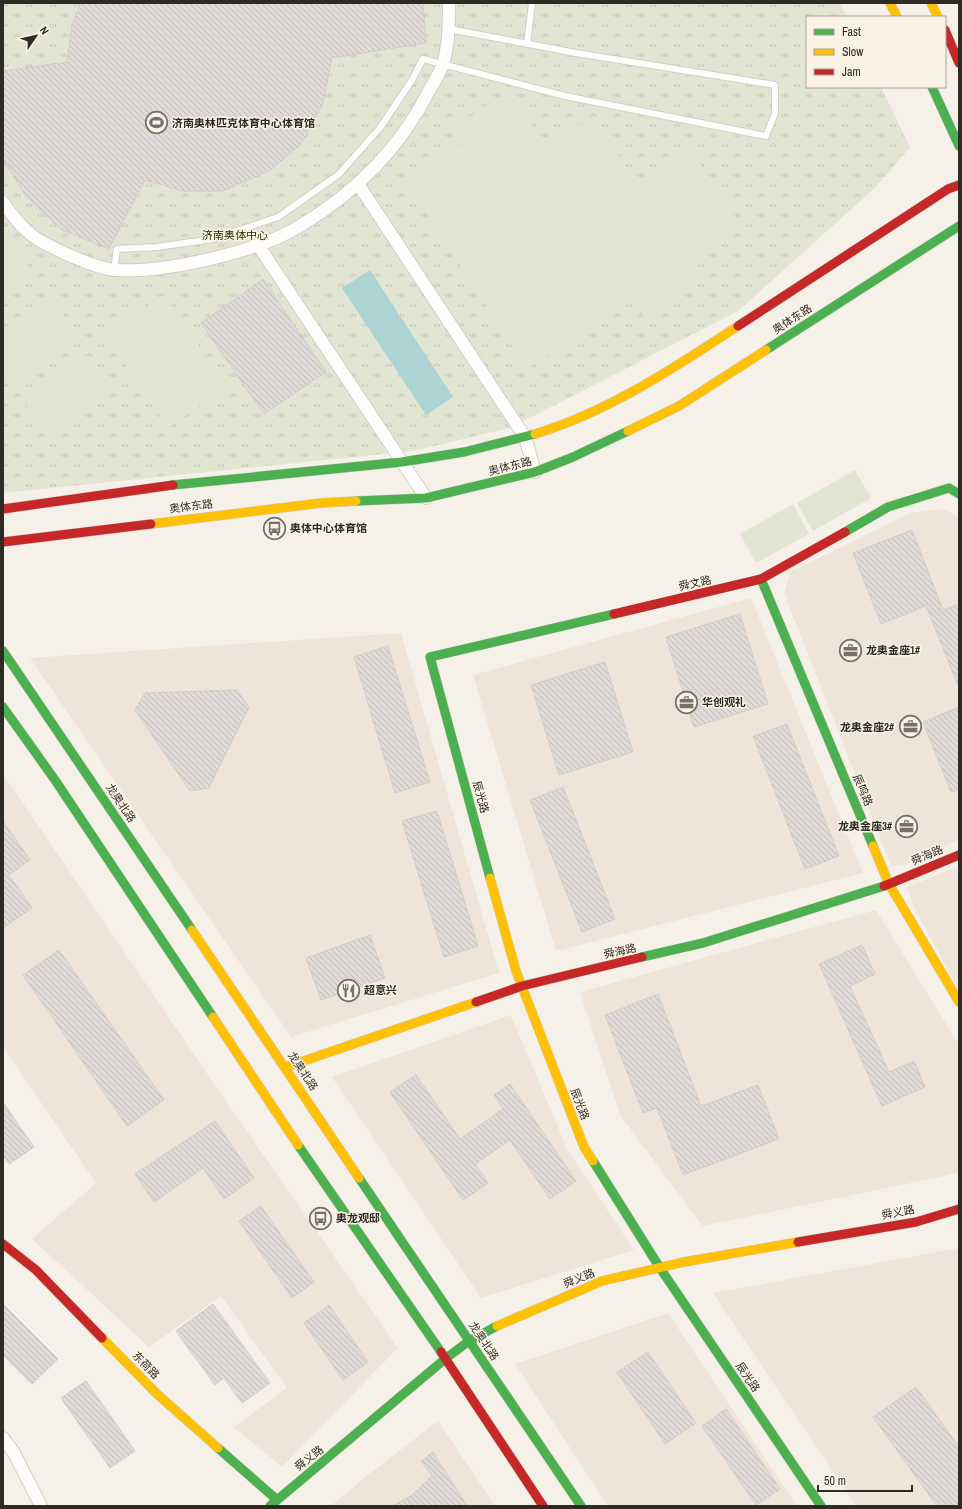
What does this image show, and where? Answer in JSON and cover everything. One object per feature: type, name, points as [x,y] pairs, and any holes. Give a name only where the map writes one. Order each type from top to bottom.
[{"type":"main road","points":[[890,3],[896,16]]},
{"type":"main road","points":[[931,3],[938,16]]},
{"type":"main road","points":[[946,32],[959,63]]},
{"type":"main road","points":[[932,88],[959,146]]},
{"type":"main road","points":[[3,509],[138,489],[402,462],[464,452],[525,437],[565,425],[660,378],[948,189],[959,184]]},
{"type":"main road","name":"奥体东路","points":[[3,542],[321,503],[426,498],[535,472],[572,457],[679,406],[959,226]]},
{"type":"main road","name":"舜文路","points":[[430,657],[761,579],[888,507],[949,488],[959,494]]},
{"type":"main road","name":"辰鸣路","points":[[761,579],[889,884],[959,1002]]},
{"type":"main road","name":"龙奥北路","points":[[3,651],[581,1506]]},
{"type":"main road","name":"辰光路","points":[[430,657],[516,971],[584,1147],[660,1268],[821,1506]]},
{"type":"main road","points":[[3,707],[55,780],[334,1199],[445,1359],[543,1506]]},
{"type":"main road","name":"舜海路","points":[[286,1068],[522,986],[703,943],[889,884],[959,855]]},
{"type":"main road","name":"舜义路","points":[[273,1503],[340,1449],[445,1359],[469,1341],[506,1321],[602,1281],[660,1268],[916,1222],[959,1209]]},
{"type":"main road","name":"东荷路","points":[[3,1244],[36,1270],[157,1394],[273,1503]]},
{"type":"street","points":[[3,202],[9,211],[33,236],[73,257],[114,270],[172,267],[258,245],[299,227],[336,203],[358,184],[393,148],[422,104],[443,64],[448,29],[449,3]]},
{"type":"street","points":[[358,184],[525,437],[535,472]]},
{"type":"street","points":[[258,245],[426,498]]},
{"type":"street","points":[[3,1438],[14,1454],[41,1506]]},
{"type":"lane","points":[[527,44],[532,3]]},
{"type":"lane","points":[[114,270],[117,249],[157,247],[213,239],[278,217],[338,175],[380,128],[412,80],[423,59],[565,96],[766,136],[775,113],[775,86],[527,44],[448,29]]},
{"type":"shaded area","points":[[945,509],[959,518],[959,839],[906,865],[891,866],[784,593],[790,572],[910,513]]},
{"type":"shaded area","points":[[751,598],[863,873],[556,951],[473,675]]},
{"type":"shaded area","points":[[401,633],[499,973],[291,1037],[30,658]]},
{"type":"shaded area","points":[[3,774],[223,1097],[398,1348],[282,1467],[234,1427],[287,1388],[221,1296],[149,1347],[32,1239],[96,1183],[3,1047]]},
{"type":"shaded area","points":[[959,866],[959,991],[915,909],[907,887]]},
{"type":"shaded area","points":[[876,910],[959,1045],[959,1173],[703,1226],[620,1115],[580,992]]},
{"type":"shaded area","points":[[511,1015],[567,1149],[634,1250],[481,1298],[332,1077]]},
{"type":"shaded area","points":[[959,1248],[959,1506],[856,1506],[713,1293]]},
{"type":"shaded area","points":[[668,1313],[797,1506],[608,1506],[515,1364]]},
{"type":"shaded area","points":[[438,1421],[495,1506],[331,1506],[368,1475]]},
{"type":"green space","name":"济南奥体中心","points":[[3,3],[840,3],[846,16],[806,16],[806,88],[881,88],[910,147],[876,187],[738,311],[510,428],[413,451],[3,493]]},
{"type":"green space","points":[[509,91],[546,146],[593,116],[637,184],[691,149],[742,227],[688,262],[701,282],[645,318],[633,300],[527,369],[405,180],[459,146],[449,130]]},
{"type":"green space","points":[[7,235],[31,272],[3,291],[3,237]]},
{"type":"green space","points":[[163,295],[228,386],[169,427],[105,336]]},
{"type":"green space","points":[[54,301],[79,338],[13,382],[3,367],[3,336]]},
{"type":"green space","points":[[88,355],[113,393],[46,436],[22,398]]},
{"type":"green space","points":[[855,470],[871,498],[813,531],[797,503]]},
{"type":"green space","points":[[793,504],[809,534],[756,563],[740,534]]},
{"type":"water","points":[[370,270],[453,397],[426,415],[342,288]]},
{"type":"building","name":"济南奥林匹克体育中心体育馆","points":[[81,3],[423,3],[426,43],[332,58],[323,103],[301,144],[269,171],[223,191],[183,191],[145,180],[109,249],[62,230],[25,195],[3,159],[3,71],[67,62],[72,24]]},
{"type":"building","points":[[263,279],[326,372],[264,414],[201,323]]},
{"type":"building","points":[[912,530],[943,610],[959,604],[959,688],[926,606],[881,624],[853,553]]},
{"type":"building","points":[[740,614],[768,704],[694,727],[666,637]]},
{"type":"building","points":[[388,646],[430,782],[395,793],[354,657]]},
{"type":"building","points":[[605,662],[633,752],[559,775],[531,685]]},
{"type":"building","points":[[237,690],[249,707],[209,788],[190,791],[135,710],[145,693]]},
{"type":"building","points":[[959,707],[959,789],[951,792],[923,722]]},
{"type":"building","points":[[787,724],[839,856],[805,869],[753,736]]},
{"type":"building","points":[[563,787],[615,919],[582,932],[530,800]]},
{"type":"building","points":[[437,811],[478,946],[444,957],[402,821]]},
{"type":"building","points":[[3,821],[30,860],[9,875],[32,908],[3,928]]},
{"type":"building","points":[[370,935],[385,978],[321,1000],[306,958]]},
{"type":"building","points":[[862,945],[875,974],[850,986],[889,1072],[914,1061],[925,1087],[882,1106],[819,964]]},
{"type":"building","points":[[59,950],[164,1100],[127,1126],[23,975]]},
{"type":"building","points":[[658,994],[701,1106],[758,1085],[779,1139],[683,1175],[657,1108],[643,1113],[605,1015]]},
{"type":"building","points":[[416,1075],[460,1139],[503,1109],[494,1095],[510,1084],[576,1181],[550,1199],[510,1140],[475,1164],[488,1183],[463,1200],[390,1092]]},
{"type":"building","points":[[3,1102],[34,1147],[9,1164],[3,1156]]},
{"type":"building","points":[[215,1121],[254,1178],[224,1199],[203,1168],[154,1202],[135,1174]]},
{"type":"building","points":[[261,1206],[314,1282],[292,1298],[239,1221]]},
{"type":"building","points":[[3,1304],[58,1359],[32,1384],[3,1355]]},
{"type":"building","points":[[213,1304],[270,1383],[242,1403],[224,1378],[215,1385],[176,1331]]},
{"type":"building","points":[[329,1305],[368,1362],[343,1380],[304,1323]]},
{"type":"building","points":[[648,1352],[696,1423],[665,1444],[617,1372]]},
{"type":"building","points":[[86,1381],[135,1451],[110,1468],[61,1398]]},
{"type":"building","points":[[916,1387],[959,1447],[959,1506],[937,1506],[873,1417]]},
{"type":"building","points":[[726,1409],[780,1489],[756,1505],[702,1426]]},
{"type":"building","points":[[433,1452],[467,1506],[393,1506],[412,1495],[432,1476],[421,1461]]},
{"type":"traffic: fast","points":[[932,88],[959,146]]},
{"type":"traffic: fast","points":[[766,350],[959,226]]},
{"type":"traffic: fast","points":[[356,501],[426,498],[535,472],[573,457],[628,431]]},
{"type":"traffic: fast","points":[[173,485],[402,462],[464,452],[535,434]]},
{"type":"traffic: fast","points":[[845,532],[888,507],[949,488],[959,494]]},
{"type":"traffic: fast","points":[[761,579],[873,846]]},
{"type":"traffic: fast","points":[[490,878],[430,657],[614,614]]},
{"type":"traffic: fast","points":[[3,651],[192,930]]},
{"type":"traffic: fast","points":[[3,707],[55,780],[213,1017]]},
{"type":"traffic: fast","points":[[642,957],[703,943],[884,886]]},
{"type":"traffic: fast","points":[[298,1145],[441,1352]]},
{"type":"traffic: fast","points":[[593,1161],[660,1268],[821,1506]]},
{"type":"traffic: fast","points":[[359,1178],[581,1506]]},
{"type":"traffic: fast","points":[[270,1506],[445,1359],[469,1341],[497,1326]]},
{"type":"traffic: fast","points":[[218,1448],[276,1499]]},
{"type":"traffic: slow","points":[[890,3],[896,16]]},
{"type":"traffic: slow","points":[[931,3],[938,16]]},
{"type":"traffic: slow","points":[[535,434],[589,414],[640,388],[690,358],[738,326]]},
{"type":"traffic: slow","points":[[628,431],[679,406],[766,350]]},
{"type":"traffic: slow","points":[[151,524],[321,503],[356,501]]},
{"type":"traffic: slow","points":[[873,846],[889,884],[959,1002]]},
{"type":"traffic: slow","points":[[490,878],[516,971],[584,1147],[593,1161]]},
{"type":"traffic: slow","points":[[192,930],[359,1178]]},
{"type":"traffic: slow","points":[[286,1067],[476,1002]]},
{"type":"traffic: slow","points":[[213,1017],[298,1145]]},
{"type":"traffic: slow","points":[[497,1326],[602,1281],[684,1262],[798,1242]]},
{"type":"traffic: slow","points":[[102,1338],[157,1394],[218,1448]]},
{"type":"traffic: jam","points":[[946,32],[959,63]]},
{"type":"traffic: jam","points":[[738,326],[948,189],[959,185]]},
{"type":"traffic: jam","points":[[3,509],[173,485]]},
{"type":"traffic: jam","points":[[3,542],[151,524]]},
{"type":"traffic: jam","points":[[614,614],[761,579],[845,532]]},
{"type":"traffic: jam","points":[[884,886],[959,855]]},
{"type":"traffic: jam","points":[[476,1002],[522,986],[642,957]]},
{"type":"traffic: jam","points":[[798,1242],[916,1222],[959,1209]]},
{"type":"traffic: jam","points":[[3,1244],[36,1270],[102,1338]]},
{"type":"traffic: jam","points":[[441,1352],[543,1506]]},
{"type":"place","name":"济南奥林匹克体育中心体育馆","points":[[157,123]]},
{"type":"place","name":"奥体中心体育馆","points":[[275,528]]},
{"type":"place","name":"龙奥金座1#","points":[[851,650]]},
{"type":"place","name":"华创观礼","points":[[686,702]]},
{"type":"place","name":"龙奥金座2#","points":[[910,727]]},
{"type":"place","name":"龙奥金座3#","points":[[907,826]]},
{"type":"place","name":"超意兴","points":[[348,990]]},
{"type":"place","name":"奥龙观邸","points":[[320,1218]]}]
